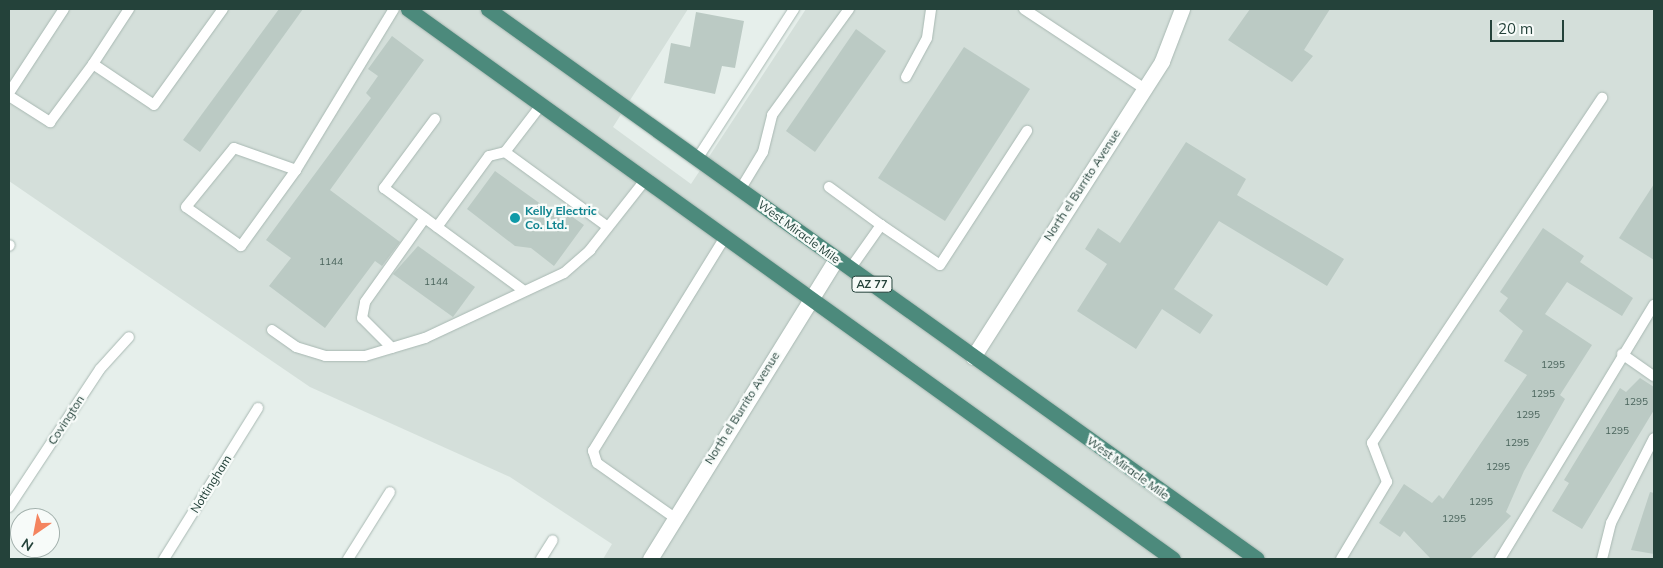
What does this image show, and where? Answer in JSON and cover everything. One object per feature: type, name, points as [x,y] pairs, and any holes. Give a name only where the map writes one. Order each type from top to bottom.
[{"type":"highway","points":[[408,9],[1173,559]]},
{"type":"highway","name":"West Miracle Mile","points":[[488,9],[1257,559]]},
{"type":"street","name":"North el Burrito Avenue","points":[[973,357],[1162,61],[1182,9]]},
{"type":"street","name":"North el Burrito Avenue","points":[[650,559],[836,259]]},
{"type":"lane","points":[[64,9],[9,95],[50,122],[93,64],[129,9]]},
{"type":"lane","points":[[93,64],[154,106],[223,9]]},
{"type":"lane","points":[[296,170],[234,148],[186,207],[241,246],[296,170],[394,9]]},
{"type":"lane","points":[[697,159],[794,9]]},
{"type":"lane","points":[[740,190],[763,152],[772,115],[849,9]]},
{"type":"lane","points":[[906,77],[927,38],[931,9]]},
{"type":"lane","points":[[1024,9],[1145,89]]},
{"type":"lane","points":[[1341,559],[1387,482],[1372,443],[1602,98]]},
{"type":"lane","points":[[437,227],[489,156],[505,152],[541,104]]},
{"type":"lane","points":[[435,119],[384,188],[524,292]]},
{"type":"lane","points":[[829,187],[940,265],[1027,131]]},
{"type":"lane","points":[[505,152],[608,226]]},
{"type":"lane","points":[[272,330],[296,347],[325,356],[365,356],[424,338],[564,273],[608,226],[646,179]]},
{"type":"lane","points":[[392,348],[362,318],[365,302],[424,218]]},
{"type":"lane","points":[[850,269],[881,225]]},
{"type":"lane","points":[[675,518],[597,463],[593,451],[726,237]]},
{"type":"lane","points":[[1500,559],[1622,354],[1654,305]]},
{"type":"lane","name":"Covington","points":[[9,507],[100,369],[129,337]]},
{"type":"lane","points":[[1622,354],[1654,376]]},
{"type":"lane","name":"Nottingham","points":[[164,559],[258,408]]},
{"type":"lane","points":[[1602,559],[1612,524],[1654,438]]},
{"type":"lane","points":[[348,559],[390,492]]},
{"type":"lane","points":[[541,559],[553,540]]},
{"type":"shaded area","points":[[9,9],[688,9],[613,127],[691,184],[806,9],[1654,9],[1654,559],[603,559],[612,544],[510,477],[310,387],[9,181]]},
{"type":"building","points":[[279,9],[303,9],[200,152],[183,140]]},
{"type":"building","points":[[1250,9],[1330,9],[1304,50],[1313,56],[1292,82],[1228,40]]},
{"type":"building","points":[[696,12],[744,21],[735,68],[722,66],[715,94],[664,83],[671,43],[690,47]]},
{"type":"building","points":[[856,29],[886,51],[815,152],[786,131]]},
{"type":"building","points":[[392,36],[424,60],[330,190],[400,242],[382,266],[375,261],[325,328],[269,286],[291,258],[266,240],[371,98],[366,93],[378,76],[368,69]]},
{"type":"building","points":[[964,47],[1030,89],[945,221],[878,178]]},
{"type":"building","points":[[1186,142],[1246,179],[1237,195],[1344,259],[1327,286],[1219,221],[1174,289],[1213,315],[1200,334],[1162,309],[1136,349],[1077,311],[1107,264],[1085,249],[1098,228],[1120,243]]},
{"type":"building","name":"Kelly Electric Co. Ltd.","points":[[495,171],[556,215],[561,209],[584,225],[554,266],[531,248],[515,246],[467,209]]},
{"type":"building","points":[[1654,184],[1654,260],[1619,238]]},
{"type":"building","points":[[1543,228],[1584,256],[1580,262],[1633,298],[1622,316],[1567,282],[1545,314],[1592,345],[1560,395],[1565,399],[1524,471],[1506,512],[1511,516],[1470,559],[1431,559],[1404,531],[1400,537],[1379,523],[1404,484],[1432,503],[1439,495],[1443,499],[1527,375],[1504,361],[1523,331],[1499,311],[1508,298],[1500,292]]},
{"type":"building","points":[[418,246],[475,287],[453,317],[393,274]]},
{"type":"building","points":[[1640,378],[1654,387],[1654,410],[1582,529],[1552,511],[1569,483],[1564,480],[1620,388],[1626,392]]},
{"type":"building","points":[[1650,492],[1654,493],[1654,554],[1631,550]]},
{"type":"place","name":"Kelly Electric Co. Ltd.","points":[[515,218]]}]
